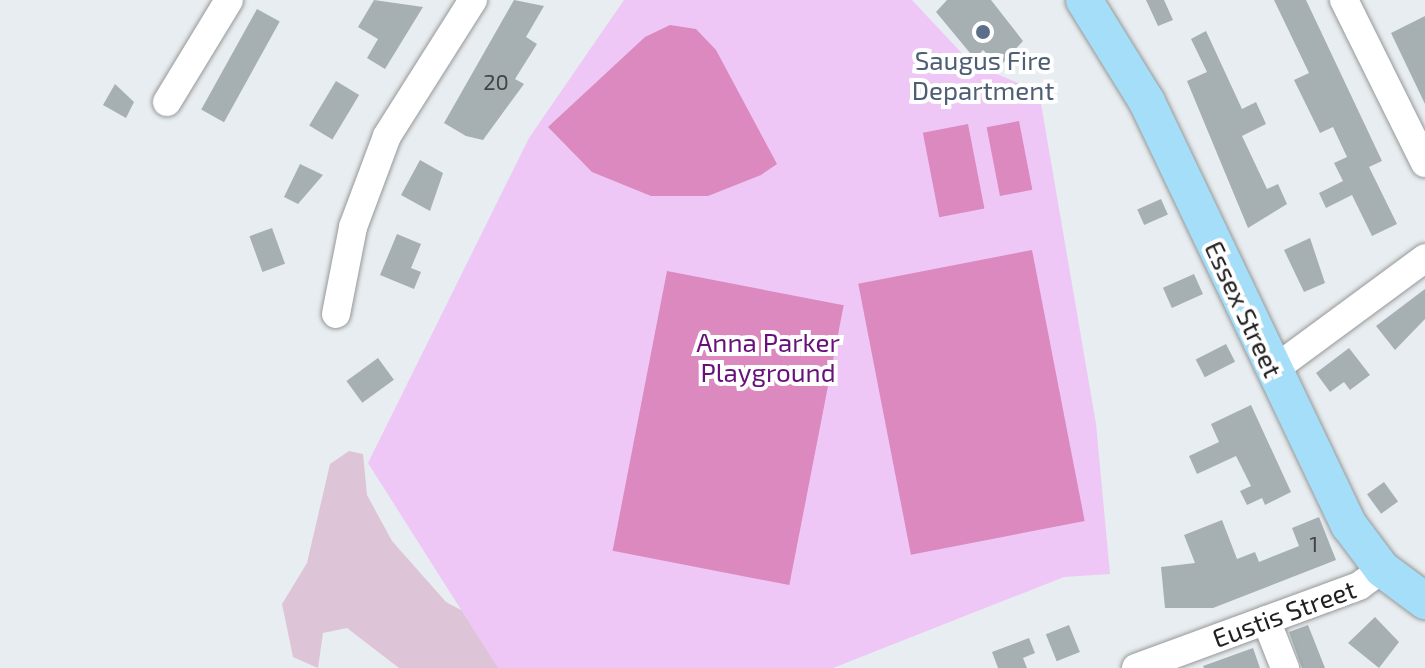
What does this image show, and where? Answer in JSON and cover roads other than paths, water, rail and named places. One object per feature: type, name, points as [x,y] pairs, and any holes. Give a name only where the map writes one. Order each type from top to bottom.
[{"type":"main road","name":"Essex Street","points":[[1084,0],[1147,102],[1342,513],[1382,569],[1425,601]]},
{"type":"street","points":[[167,102],[229,0]]},
{"type":"street","points":[[336,314],[353,227],[387,136],[473,0]]},
{"type":"street","points":[[1344,0],[1425,163]]},
{"type":"street","points":[[1272,371],[1425,258]]},
{"type":"street","name":"Eustis Street","points":[[1136,668],[1359,586],[1382,569]]},
{"type":"street","points":[[1266,620],[1285,668]]},
{"type":"place","name":"Saugus Fire Department","points":[[983,32]]},
{"type":"park label","name":"Anna Parker Playground","points":[[768,357]]}]
